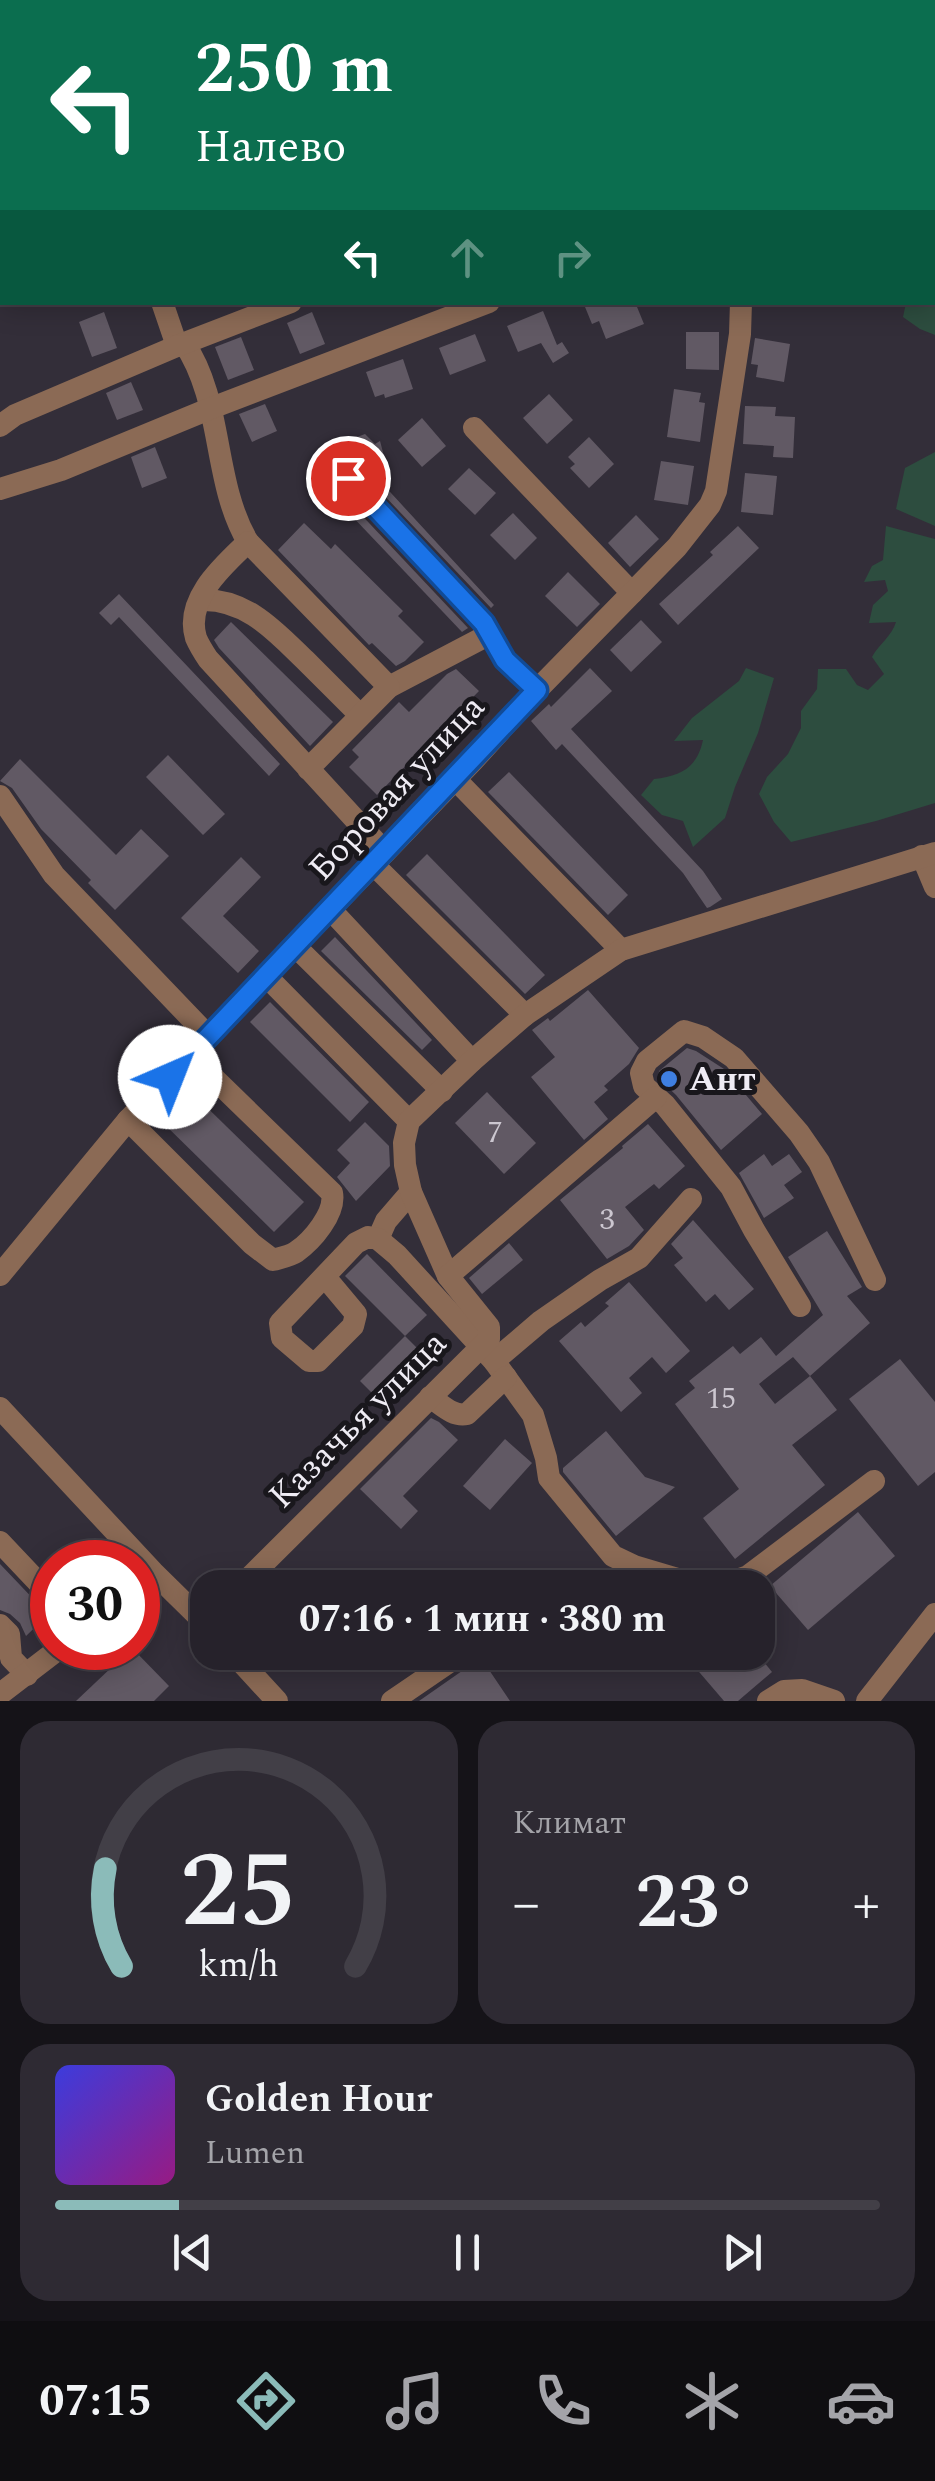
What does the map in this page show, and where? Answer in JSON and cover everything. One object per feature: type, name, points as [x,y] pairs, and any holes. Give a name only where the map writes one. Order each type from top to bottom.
[{"type":"street","points":[[163,305],[181,345],[201,372],[229,502],[248,542],[389,686]]},
{"type":"street","points":[[0,426],[15,416],[282,305]]},
{"type":"street","points":[[0,489],[61,470],[482,305]]},
{"type":"street","name":"Боровая улица","points":[[0,1274],[128,1120],[677,547],[710,506],[716,492],[741,305]]},
{"type":"street","points":[[474,428],[632,593]]},
{"type":"street","points":[[342,460],[348,478],[484,623],[505,660],[537,690]]},
{"type":"street","points":[[248,542],[218,572],[200,600],[194,625],[196,638],[208,659],[308,769],[380,858],[525,1015]]},
{"type":"street","points":[[200,600],[230,603],[266,622],[360,715]]},
{"type":"street","points":[[308,769],[389,686],[490,634]]},
{"type":"street","points":[[455,779],[621,950]]},
{"type":"street","points":[[0,796],[54,875],[209,1037]]},
{"type":"street","points":[[448,1276],[411,1192],[404,1143],[410,1121],[525,1015],[621,950],[928,855],[935,886]]},
{"type":"street","points":[[330,909],[472,1061]]},
{"type":"street","points":[[295,946],[442,1090]]},
{"type":"street","points":[[266,977],[410,1121]]},
{"type":"street","points":[[800,1306],[731,1187],[644,1086],[641,1073],[647,1061],[684,1031],[703,1037],[734,1058],[799,1132],[818,1162],[875,1280]]},
{"type":"street","points":[[128,1120],[252,1244],[273,1260],[295,1252],[327,1220],[334,1201],[332,1192],[191,1056]]},
{"type":"street","name":"Казачья улица","points":[[257,1570],[430,1396],[493,1362],[489,1328],[448,1276],[656,1097]]},
{"type":"street","points":[[378,1239],[386,1221],[411,1192]]},
{"type":"street","points":[[430,1396],[452,1412],[467,1414],[493,1362],[540,1321],[639,1258],[690,1199]]},
{"type":"street","points":[[326,1277],[356,1243],[368,1237],[378,1239],[397,1254],[493,1362],[533,1415],[548,1478],[613,1556],[648,1570]]},
{"type":"street","points":[[0,1408],[113,1540]]},
{"type":"street","points":[[756,1570],[874,1481]]},
{"type":"street","points":[[0,1542],[30,1574]]},
{"type":"street","points":[[160,1589],[190,1611]]},
{"type":"street","points":[[867,1701],[935,1614]]},
{"type":"street","points":[[0,1625],[9,1634],[13,1663],[0,1694]]},
{"type":"street","points":[[249,1670],[277,1701]]},
{"type":"street","points":[[392,1701],[438,1670]]},
{"type":"street","points":[[768,1701],[784,1691],[802,1690],[834,1701]]},
{"type":"green space","points":[[906,305],[935,305],[935,335],[920,329],[903,317]]},
{"type":"green space","points":[[935,452],[935,526],[896,509],[905,468]]},
{"type":"green space","points":[[886,526],[935,539],[935,803],[791,842],[774,822],[759,794],[801,728],[801,711],[817,689],[818,669],[846,669],[857,685],[868,690],[884,674],[872,657],[896,622],[869,623],[873,605],[888,591],[885,580],[864,582],[872,566],[883,560]]},
{"type":"green space","points":[[746,668],[774,678],[758,733],[725,818],[693,847],[683,821],[662,815],[641,795],[654,779],[680,773],[692,764],[703,740],[674,741],[692,718],[739,681]]},
{"type":"building","points":[[584,305],[636,305],[644,324],[606,339],[599,321],[592,324]]},
{"type":"building","points":[[543,311],[557,345],[562,342],[569,353],[553,363],[541,343],[518,352],[507,326]]},
{"type":"building","points":[[104,312],[117,348],[92,357],[79,322]]},
{"type":"building","points":[[312,312],[325,344],[300,354],[287,323]]},
{"type":"building","points":[[686,332],[719,332],[719,370],[686,369]]},
{"type":"building","points":[[475,334],[486,361],[450,375],[439,348]]},
{"type":"building","points":[[241,337],[254,370],[228,380],[215,347]]},
{"type":"building","points":[[755,338],[790,344],[784,382],[756,377],[758,365],[751,364]]},
{"type":"building","points":[[403,359],[413,389],[385,398],[384,394],[375,397],[366,372]]},
{"type":"building","points":[[131,382],[143,410],[117,420],[106,393]]},
{"type":"building","points":[[674,389],[701,393],[699,402],[705,403],[700,442],[667,437]]},
{"type":"building","points":[[549,394],[573,420],[547,444],[523,418]]},
{"type":"building","points":[[265,404],[277,431],[252,442],[239,414]]},
{"type":"building","points":[[745,406],[776,407],[775,416],[795,417],[793,458],[773,457],[774,446],[743,444]]},
{"type":"building","points":[[422,418],[446,446],[422,467],[398,440]]},
{"type":"building","points":[[365,434],[375,444],[380,441],[388,466],[380,481],[494,605],[491,608],[361,471],[366,462],[357,437]]},
{"type":"building","points":[[589,437],[614,464],[589,488],[570,468],[575,464],[568,457]]},
{"type":"building","points":[[155,447],[167,478],[142,488],[131,457]]},
{"type":"building","points":[[661,461],[694,466],[688,505],[654,500]]},
{"type":"building","points":[[469,468],[496,493],[475,515],[448,489]]},
{"type":"building","points":[[745,473],[777,476],[773,515],[741,512]]},
{"type":"building","points":[[337,489],[468,628],[462,632],[331,494]]},
{"type":"building","points":[[513,513],[537,538],[515,560],[490,535]]},
{"type":"building","points":[[636,515],[659,539],[630,567],[608,543]]},
{"type":"building","points":[[304,523],[331,549],[335,544],[403,611],[398,616],[424,642],[405,661],[396,666],[372,643],[369,645],[278,550]]},
{"type":"building","points":[[738,526],[759,548],[678,625],[659,604],[713,555],[710,552]]},
{"type":"building","points":[[568,572],[600,604],[577,627],[545,596]]},
{"type":"building","points":[[119,594],[280,764],[269,776],[119,617],[111,625],[99,613]]},
{"type":"building","points":[[641,620],[662,642],[631,672],[610,650]]},
{"type":"building","points":[[231,622],[333,722],[310,746],[219,648],[214,640]]},
{"type":"building","points":[[590,668],[612,691],[571,729],[703,871],[722,899],[710,907],[562,744],[556,750],[531,721]]},
{"type":"building","points":[[456,669],[479,691],[377,795],[349,767],[359,757],[352,750],[399,702],[409,712]]},
{"type":"building","points":[[168,755],[225,814],[203,835],[146,777]]},
{"type":"building","points":[[20,759],[116,855],[141,829],[169,856],[115,910],[41,829],[12,788],[0,781]]},
{"type":"building","points":[[509,772],[628,895],[608,915],[488,792]]},
{"type":"building","points":[[427,854],[545,975],[525,994],[406,875]]},
{"type":"building","points":[[241,857],[261,877],[223,916],[259,951],[238,973],[181,918]]},
{"type":"building","points":[[335,937],[432,1040],[422,1050],[321,951]]},
{"type":"building","points":[[588,990],[639,1048],[629,1064],[604,1086],[608,1090],[594,1102],[608,1119],[584,1140],[531,1077],[555,1057],[532,1030],[548,1018],[550,1021]]},
{"type":"building","points":[[270,1002],[369,1102],[350,1122],[250,1022]]},
{"type":"building","points":[[687,1048],[724,1069],[762,1114],[721,1150],[658,1078],[659,1071]]},
{"type":"building","points":[[183,1084],[304,1202],[274,1232],[154,1114]]},
{"type":"building","points":[[487,1092],[536,1143],[504,1174],[455,1123]]},
{"type":"building","points":[[365,1122],[389,1146],[390,1166],[356,1201],[337,1177],[350,1163],[337,1150]]},
{"type":"building","points":[[648,1124],[685,1166],[659,1189],[654,1184],[625,1207],[644,1230],[629,1246],[607,1259],[560,1200]]},
{"type":"building","points":[[764,1154],[772,1166],[789,1154],[802,1172],[784,1185],[794,1198],[764,1218],[739,1173]]},
{"type":"building","points":[[693,1220],[754,1289],[729,1310],[715,1294],[706,1302],[674,1265],[683,1258],[671,1244]]},
{"type":"building","points":[[827,1231],[862,1287],[847,1296],[870,1323],[810,1376],[837,1410],[792,1445],[825,1485],[735,1559],[703,1518],[739,1489],[675,1404],[695,1388],[689,1381],[733,1346],[740,1354],[761,1337],[776,1356],[823,1315],[788,1257]],"holes":[[[793,1357],[810,1376],[775,1404],[759,1384]]]},
{"type":"building","points":[[509,1243],[523,1260],[482,1294],[469,1278]]},
{"type":"building","points":[[367,1254],[427,1315],[405,1336],[345,1276]]},
{"type":"building","points":[[629,1282],[690,1351],[666,1373],[652,1357],[629,1378],[642,1393],[621,1412],[559,1341],[581,1322],[585,1327]]},
{"type":"building","points":[[405,1336],[426,1357],[381,1402],[360,1381]]},
{"type":"building","points":[[900,1359],[935,1402],[935,1472],[918,1486],[849,1399]]},
{"type":"building","points":[[431,1418],[458,1440],[403,1496],[418,1511],[401,1529],[360,1489]]},
{"type":"building","points":[[606,1431],[645,1477],[675,1487],[616,1536],[563,1472]]},
{"type":"building","points":[[505,1439],[532,1463],[490,1510],[463,1486]]},
{"type":"building","points":[[858,1512],[895,1556],[808,1630],[775,1592],[775,1582]]},
{"type":"building","points":[[0,1564],[30,1595],[30,1632],[26,1636],[20,1623],[0,1610]]},
{"type":"building","points":[[109,1670],[153,1670],[169,1686],[154,1701],[76,1701]]},
{"type":"building","points":[[463,1670],[489,1670],[510,1701],[419,1701]]},
{"type":"building","points":[[697,1670],[772,1672],[738,1701],[724,1701]]},
{"type":"place","name":"Ант","points":[[669,1079]]},
{"type":"route","points":[[170,1077],[537,690],[505,660],[484,623],[348,478]]}]
